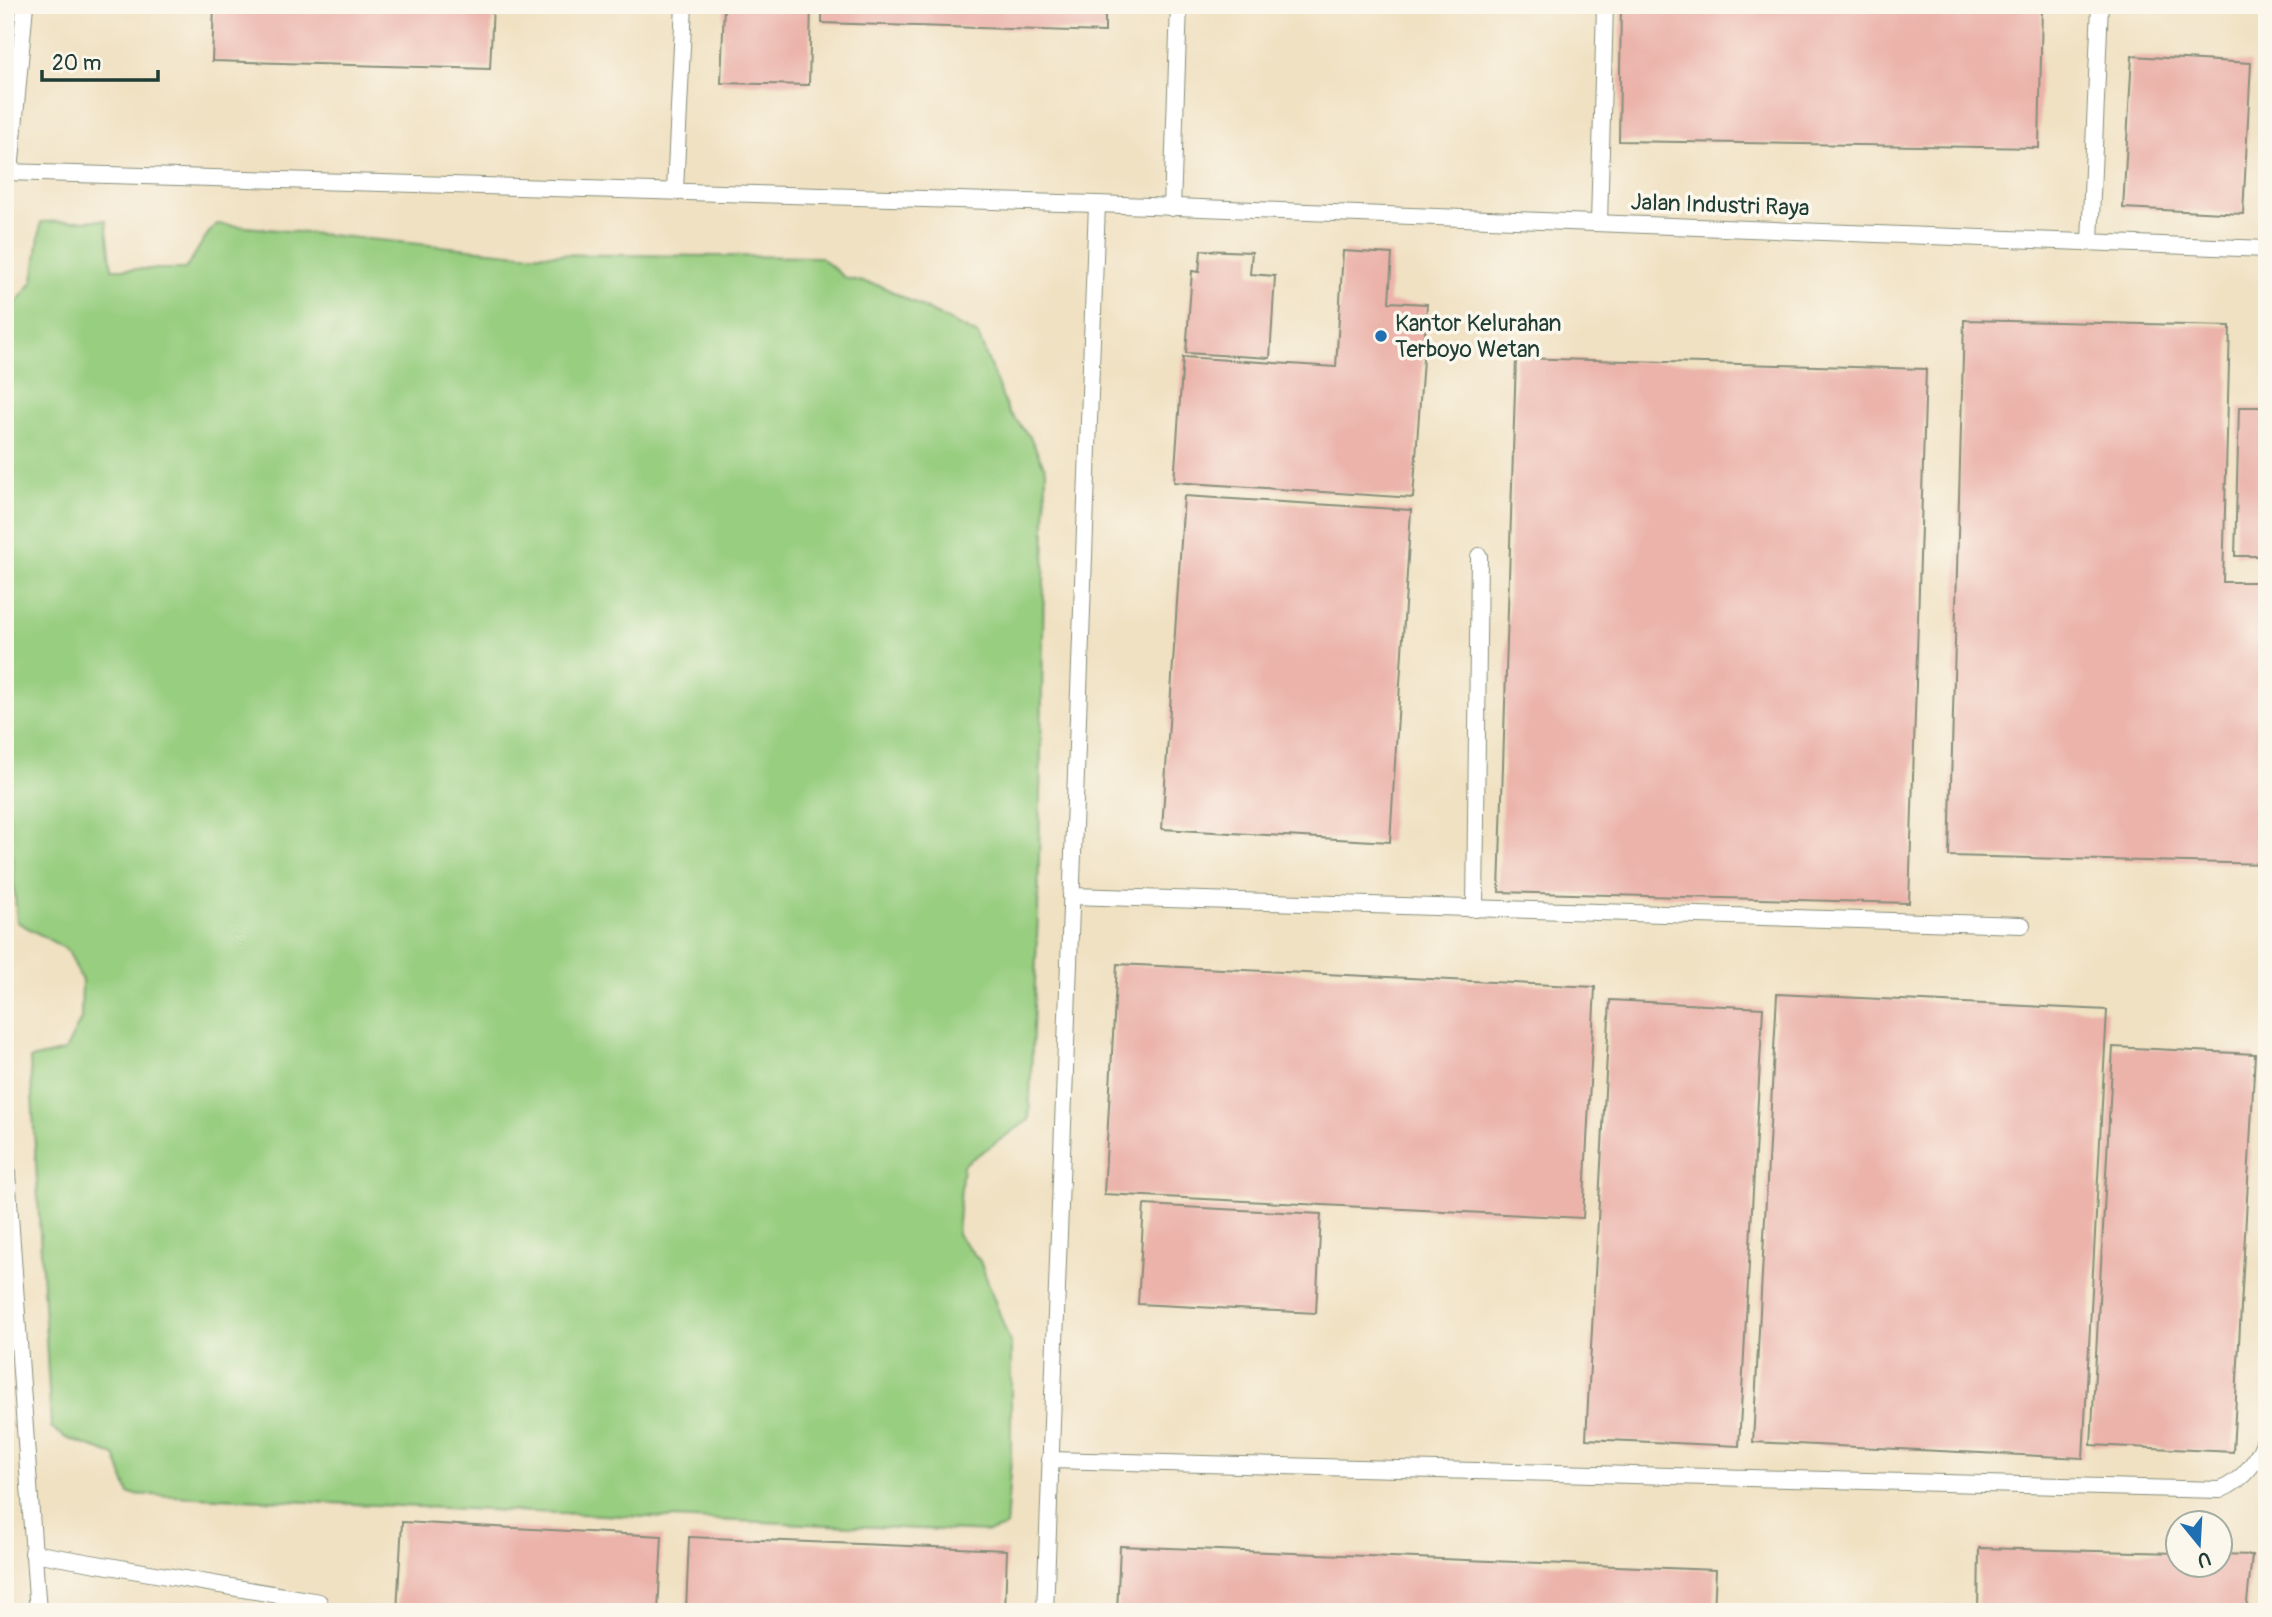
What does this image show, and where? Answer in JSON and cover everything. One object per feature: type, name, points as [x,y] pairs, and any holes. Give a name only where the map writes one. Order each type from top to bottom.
[{"type":"lane","points":[[8,172],[25,5]]},
{"type":"lane","points":[[675,190],[684,5]]},
{"type":"lane","points":[[1172,208],[1179,5]]},
{"type":"lane","points":[[1599,223],[1605,5]]},
{"type":"lane","points":[[2090,241],[2100,5]]},
{"type":"lane","name":"Jalan Industri Raya","points":[[8,172],[1097,204],[2267,249]]},
{"type":"lane","points":[[1045,1612],[1097,204]]},
{"type":"lane","points":[[1475,909],[1479,556]]},
{"type":"lane","points":[[1071,896],[2022,925]]},
{"type":"lane","points":[[5,1145],[38,1612]]},
{"type":"lane","points":[[1050,1460],[2220,1490],[2237,1481],[2249,1469],[2267,1432]]},
{"type":"lane","points":[[33,1553],[319,1602]]},
{"type":"green space","points":[[106,220],[112,269],[185,269],[217,224],[520,254],[820,257],[845,278],[881,286],[978,335],[1008,411],[1030,437],[1046,470],[1038,915],[1029,1120],[963,1165],[957,1234],[980,1261],[1011,1345],[1011,1458],[1006,1527],[988,1532],[129,1494],[115,1455],[66,1438],[51,1427],[30,1059],[65,1051],[81,1019],[82,981],[68,950],[17,922],[5,770],[5,317],[33,281],[41,222]]},
{"type":"building","points":[[214,5],[493,5],[490,69],[212,61]]},
{"type":"building","points":[[724,5],[811,5],[809,85],[721,83]]},
{"type":"building","points":[[822,5],[1105,5],[1105,32],[822,23]]},
{"type":"building","points":[[1621,5],[2042,5],[2039,148],[1619,141]]},
{"type":"building","points":[[2132,56],[2251,63],[2243,214],[2123,208]]},
{"type":"building","points":[[1201,250],[1252,252],[1250,274],[1275,276],[1270,358],[1186,353],[1192,271],[1199,272]]},
{"type":"building","points":[[1343,251],[1392,254],[1389,302],[1427,304],[1413,498],[1174,482],[1183,357],[1336,367]]},
{"type":"building","points":[[1964,320],[2230,326],[2223,582],[2267,582],[2267,864],[1949,856]]},
{"type":"building","points":[[1516,358],[1926,369],[1909,903],[1499,892]]},
{"type":"building","points":[[2239,407],[2267,407],[2267,556],[2235,556]]},
{"type":"building","points":[[1184,496],[1411,510],[1390,842],[1162,829]]},
{"type":"building","points":[[1117,964],[1595,987],[1583,1218],[1104,1194]]},
{"type":"building","points":[[1777,994],[2107,1010],[2083,1458],[1753,1442]]},
{"type":"building","points":[[1610,1000],[1763,1008],[1739,1446],[1586,1439]]},
{"type":"building","points":[[2113,1047],[2255,1054],[2233,1452],[2091,1445]]},
{"type":"building","points":[[1144,1205],[1321,1214],[1316,1313],[1138,1304]]},
{"type":"building","points":[[402,1522],[662,1536],[658,1612],[397,1612]]},
{"type":"building","points":[[689,1537],[1007,1550],[1005,1612],[686,1612]]},
{"type":"building","points":[[1120,1546],[1716,1570],[1714,1612],[1117,1612]]},
{"type":"building","points":[[1979,1548],[2164,1553],[2164,1578],[2234,1578],[2234,1554],[2252,1555],[2246,1612],[1978,1612]]},
{"type":"place","name":"Kantor Kelurahan Terboyo Wetan","points":[[1381,336]]}]
